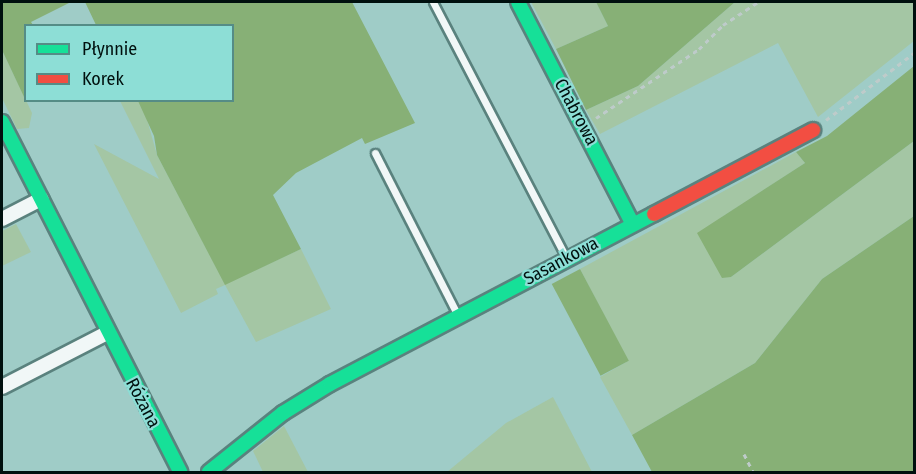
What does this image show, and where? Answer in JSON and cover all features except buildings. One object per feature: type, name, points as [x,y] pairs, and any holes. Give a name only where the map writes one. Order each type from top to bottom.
[{"type":"street","name":"Chabrowa","points":[[518,2],[584,124],[632,223]]},
{"type":"street","name":"Różana","points":[[2,122],[107,333],[180,472]]},
{"type":"street","name":"Sasankowa","points":[[208,472],[283,412],[566,258],[813,130]]},
{"type":"street","points":[[2,219],[42,199]]},
{"type":"street","points":[[2,387],[107,333]]},
{"type":"lane","points":[[433,2],[566,258]]},
{"type":"lane","points":[[375,153],[458,316]]},
{"type":"path","points":[[584,124],[638,93],[758,2]]},
{"type":"path","points":[[813,130],[915,53]]},
{"type":"path","points":[[744,454],[753,472]]},
{"type":"green space","points":[[2,2],[71,2],[31,22],[32,24],[24,24],[24,97],[2,50]]},
{"type":"green space","points":[[85,2],[352,2],[415,123],[365,144],[362,138],[296,173],[273,195],[301,249],[225,285],[157,155],[154,136],[138,102],[234,102],[234,24],[96,24]]},
{"type":"green space","points":[[531,2],[596,2],[608,26],[556,49]]},
{"type":"green space","points":[[596,2],[735,2],[638,86],[586,110],[556,49],[608,26]]},
{"type":"green space","points":[[735,2],[914,2],[914,41],[818,117],[778,43],[600,134],[586,110],[638,86]]},
{"type":"green space","points":[[2,50],[24,96],[24,102],[27,102],[32,113],[29,128],[17,129],[2,98]]},
{"type":"green space","points":[[914,66],[914,141],[731,277],[722,278],[697,233],[805,163],[796,152],[827,136]]},
{"type":"green space","points":[[120,102],[139,102],[146,116],[157,155],[225,284],[301,249],[331,309],[256,342],[225,285],[216,289],[218,294],[181,313],[94,144],[159,179]]},
{"type":"green space","points":[[914,141],[914,216],[822,279],[755,363],[632,435],[600,377],[628,361],[580,269],[796,152],[805,163],[722,217],[731,277]]},
{"type":"green space","points":[[914,216],[914,472],[652,472],[632,435],[755,363],[822,279]]},
{"type":"green space","points":[[16,224],[31,252],[2,266],[2,231]]},
{"type":"green space","points":[[580,269],[629,361],[601,376],[552,284]]},
{"type":"green space","points":[[553,397],[592,472],[447,472],[506,423]]},
{"type":"green space","points":[[284,426],[308,472],[263,472],[253,451]]},
{"type":"traffic: fast","points":[[518,2],[632,223]]},
{"type":"traffic: fast","points":[[2,122],[180,472]]},
{"type":"traffic: fast","points":[[209,472],[283,413],[330,384],[654,214]]},
{"type":"traffic: jam","points":[[654,214],[813,130]]}]
